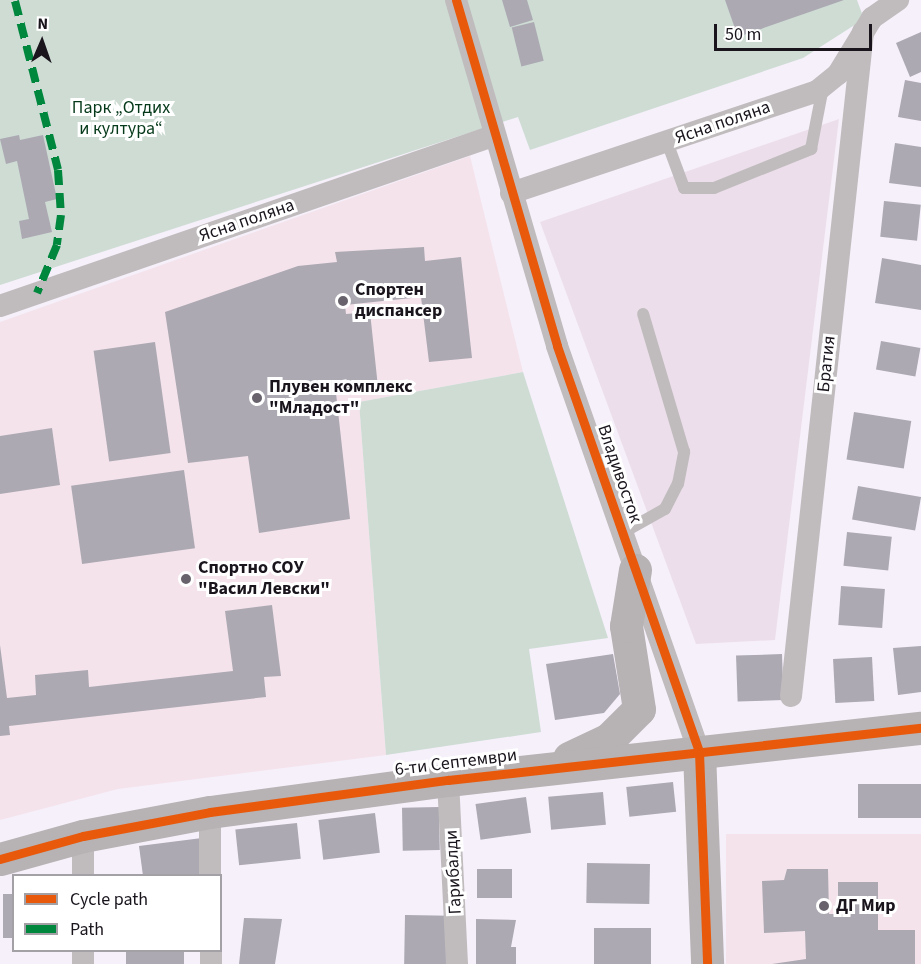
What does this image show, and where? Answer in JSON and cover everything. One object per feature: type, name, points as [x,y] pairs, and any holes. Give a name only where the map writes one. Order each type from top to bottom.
[{"type":"street","name":"Владивосток","points":[[456,0],[511,193],[622,533],[699,752],[707,964]]},
{"type":"street","name":"Ясна поляна","points":[[511,193],[667,142],[823,86],[838,74],[867,17],[897,0]]},
{"type":"street","name":"Братия","points":[[791,696],[867,17]]},
{"type":"street","name":"Ясна поляна","points":[[0,306],[493,136]]},
{"type":"street","points":[[556,768],[609,740],[639,709],[626,626],[635,570]]},
{"type":"street","name":"6-ти Септември","points":[[0,859],[84,836],[210,812],[448,780],[921,728]]},
{"type":"street","name":"Гарибалди","points":[[448,780],[458,964]]},
{"type":"street","points":[[210,812],[210,874]]},
{"type":"street","points":[[83,874],[84,836]]},
{"type":"lane","points":[[667,142],[684,188],[714,188],[811,149],[823,86]]},
{"type":"lane","points":[[622,533],[665,509],[678,484],[684,452],[644,314]]},
{"type":"shaded area","points":[[839,119],[775,640],[696,644],[540,222]]},
{"type":"shaded area","name":"Спортно СОУ \"Васил Левски\"","points":[[470,156],[523,372],[359,402],[386,755],[118,789],[0,820],[0,322]]},
{"type":"shaded area","name":"ДГ Мир","points":[[726,834],[921,834],[921,964],[726,964]]},
{"type":"green space","name":"Парк „Отдих и култура“","points":[[0,0],[857,0],[864,19],[803,58],[530,150],[518,117],[0,285]]},
{"type":"green space","points":[[523,372],[608,638],[529,649],[541,732],[386,755],[359,402]]},
{"type":"building","points":[[502,0],[527,0],[533,20],[510,27]]},
{"type":"building","points":[[725,0],[844,0],[738,37]]},
{"type":"building","points":[[534,22],[544,61],[521,66],[512,28]]},
{"type":"building","points":[[921,32],[921,72],[910,77],[896,43]]},
{"type":"building","points":[[905,80],[921,83],[921,121],[898,117]]},
{"type":"building","points":[[19,135],[20,140],[43,135],[57,199],[45,202],[52,232],[22,239],[19,221],[29,219],[17,161],[6,164],[0,139]]},
{"type":"building","points":[[895,143],[921,147],[921,187],[889,183]]},
{"type":"building","points":[[884,201],[921,205],[917,241],[880,237]]},
{"type":"building","name":"Плувен комплекс \"Младост\"","points":[[424,247],[425,261],[461,257],[472,358],[429,362],[421,297],[345,305],[346,314],[370,312],[378,387],[336,393],[350,519],[259,533],[248,456],[188,463],[165,312],[298,266],[337,262],[335,252]]},
{"type":"building","points":[[882,258],[921,265],[921,310],[875,303]]},
{"type":"building","points":[[881,341],[920,348],[915,377],[876,370]]},
{"type":"building","points":[[155,342],[171,453],[109,462],[94,351]]},
{"type":"building","points":[[854,412],[911,421],[904,468],[846,459]]},
{"type":"building","points":[[52,428],[60,485],[0,494],[0,436]]},
{"type":"building","points":[[184,470],[195,548],[82,564],[71,486]]},
{"type":"building","points":[[858,486],[921,497],[915,531],[852,519]]},
{"type":"building","points":[[847,532],[892,537],[888,571],[843,566]]},
{"type":"building","points":[[841,586],[885,589],[882,628],[838,625]]},
{"type":"building","points":[[272,605],[281,676],[264,677],[266,697],[9,726],[10,735],[0,736],[0,645],[7,698],[36,695],[35,675],[88,670],[89,687],[233,671],[225,611]]},
{"type":"building","points":[[921,646],[921,692],[898,695],[893,648]]},
{"type":"building","points":[[613,654],[620,694],[604,713],[555,720],[546,664]]},
{"type":"building","points":[[782,654],[784,700],[738,702],[736,656]]},
{"type":"building","points":[[872,657],[874,701],[835,703],[833,659]]},
{"type":"building","points":[[673,782],[676,812],[629,817],[626,787]]},
{"type":"building","points":[[858,784],[921,784],[921,818],[858,818]]},
{"type":"building","points":[[603,792],[606,825],[551,830],[548,797]]},
{"type":"building","points":[[526,797],[531,833],[481,840],[475,804]]},
{"type":"building","points":[[439,807],[440,850],[403,851],[402,808]]},
{"type":"building","points":[[375,813],[380,853],[323,860],[318,820]]},
{"type":"building","points":[[297,823],[301,859],[239,865],[235,829]]},
{"type":"building","points":[[202,838],[207,874],[143,874],[139,846]]},
{"type":"building","points":[[587,863],[650,864],[649,904],[586,903]]},
{"type":"building","points":[[477,869],[512,869],[512,898],[477,898]]},
{"type":"building","points":[[787,869],[828,869],[829,914],[838,914],[838,882],[878,882],[878,930],[915,930],[915,964],[772,964],[806,959],[805,931],[764,933],[762,881],[784,880]]},
{"type":"building","points":[[3,894],[12,894],[12,938],[3,938]]},
{"type":"building","points":[[405,915],[450,916],[449,964],[404,964]]},
{"type":"building","points":[[244,918],[282,919],[275,964],[239,964]]},
{"type":"building","points":[[476,919],[516,920],[511,947],[516,947],[516,964],[476,964]]},
{"type":"building","points":[[594,928],[651,928],[651,964],[594,964]]},
{"type":"building","points":[[126,952],[184,952],[184,964],[126,964]]},
{"type":"marked path","points":[[15,1],[58,170],[61,215],[57,245],[37,293]]},
{"type":"cycle path","points":[[456,0],[557,346],[699,752],[707,964]]},
{"type":"cycle path","points":[[0,859],[83,836],[210,812],[448,780],[921,728]]},
{"type":"place","name":"Спортен диспансер","points":[[343,301]]},
{"type":"place","name":"Плувен комплекс \"Младост\"","points":[[257,398]]},
{"type":"place","name":"Спортно СОУ \"Васил Левски\"","points":[[186,579]]},
{"type":"place","name":"ДГ Мир","points":[[824,906]]}]
